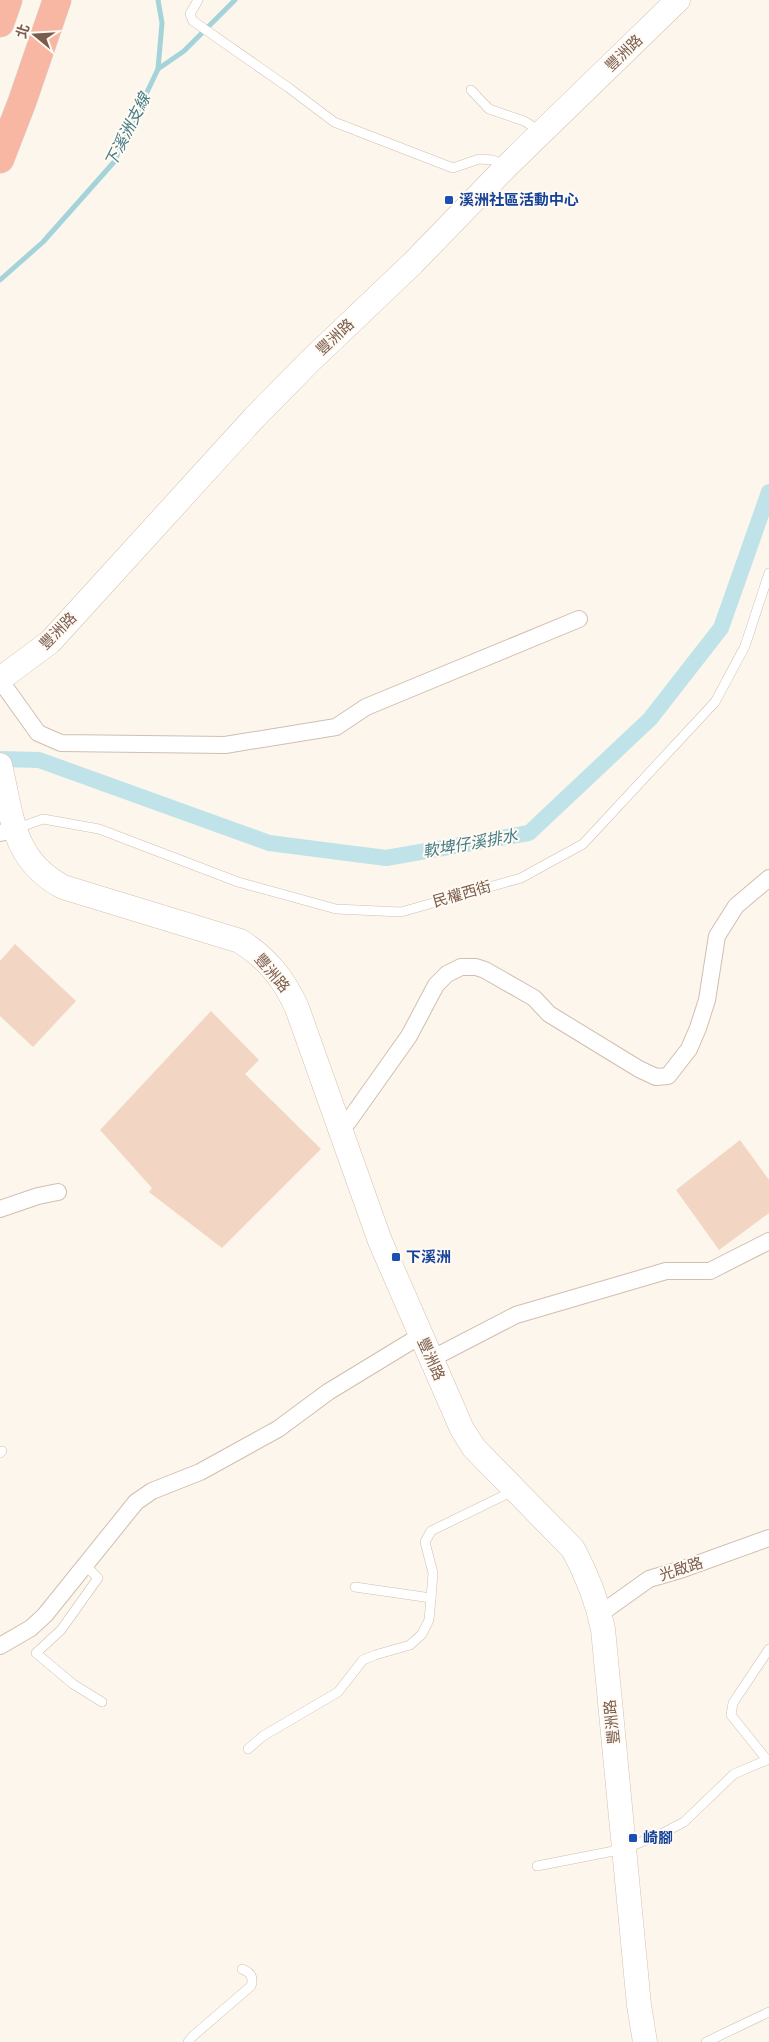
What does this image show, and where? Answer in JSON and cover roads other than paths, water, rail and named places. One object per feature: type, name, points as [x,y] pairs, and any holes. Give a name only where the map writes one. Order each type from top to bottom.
[{"type":"highway","points":[[0,23],[8,0]]},
{"type":"highway","points":[[0,118],[41,0]]},
{"type":"highway","points":[[0,159],[57,0]]},
{"type":"street","points":[[0,142],[48,0]]},
{"type":"street","name":"豐洲路","points":[[0,679],[50,642],[254,418],[309,362],[413,263],[506,167],[678,0]]},
{"type":"street","points":[[0,679],[38,733],[61,743],[225,745],[336,727],[366,707],[579,619]]},
{"type":"street","name":"豐洲路","points":[[0,765],[9,826],[22,850],[34,867],[43,875],[62,887],[240,941],[261,956],[281,978],[290,993],[380,1241],[420,1336],[468,1438],[572,1549],[591,1585],[600,1614],[639,2005],[645,2042]]},
{"type":"street","points":[[339,1125],[348,1122],[409,1036],[436,985],[447,974],[461,968],[476,967],[485,970],[534,998],[549,1014],[639,1069],[656,1077],[668,1076],[689,1049],[698,1028],[707,1000],[717,936],[736,906],[769,878]]},
{"type":"street","points":[[0,1209],[38,1196],[58,1192]]},
{"type":"street","points":[[431,1358],[516,1315],[666,1271],[710,1271],[769,1241]]},
{"type":"street","points":[[0,1646],[31,1628],[45,1615],[130,1507],[143,1496],[200,1472],[278,1429],[328,1392],[420,1336]]},
{"type":"street","name":"光啟路","points":[[600,1614],[649,1579],[684,1569],[769,1538]]},
{"type":"lane","points":[[198,0],[190,14],[193,21],[334,122],[453,168],[479,159],[493,160],[506,167]]},
{"type":"lane","points":[[471,90],[489,109],[524,122],[542,133]]},
{"type":"lane","name":"民權西街","points":[[9,826],[43,819],[99,830],[238,882],[336,909],[401,912],[521,878],[583,844],[715,702],[745,646],[769,573]]},
{"type":"lane","points":[[248,1749],[263,1736],[338,1692],[363,1660],[410,1645],[417,1640],[429,1620],[433,1573],[425,1542],[428,1534],[515,1490]]},
{"type":"lane","points":[[84,1564],[98,1578],[60,1630],[36,1652],[73,1684],[102,1702]]},
{"type":"lane","points":[[355,1587],[431,1598]]},
{"type":"lane","points":[[537,1866],[624,1849],[673,1829],[694,1813],[734,1774],[768,1759],[731,1715],[733,1703],[769,1649]]},
{"type":"lane","points":[[188,2042],[251,1986],[251,1975],[248,1971],[242,1969]]},
{"type":"lane","points":[[706,2042],[769,2012]]},
{"type":"waterway","name":"下溪洲支線","points":[[0,280],[43,242],[114,162],[158,69],[162,23],[158,0]]},
{"type":"waterway","points":[[158,69],[184,51],[235,0]]},
{"type":"waterway","name":"軟埤仔溪排水","points":[[0,759],[39,760],[269,843],[386,858],[529,833],[650,719],[721,628],[769,492]]},
{"type":"place","name":"溪洲社區活動中心","points":[[449,200]]},
{"type":"place","name":"下溪洲","points":[[396,1257]]},
{"type":"place","name":"崎腳","points":[[633,1838]]}]
